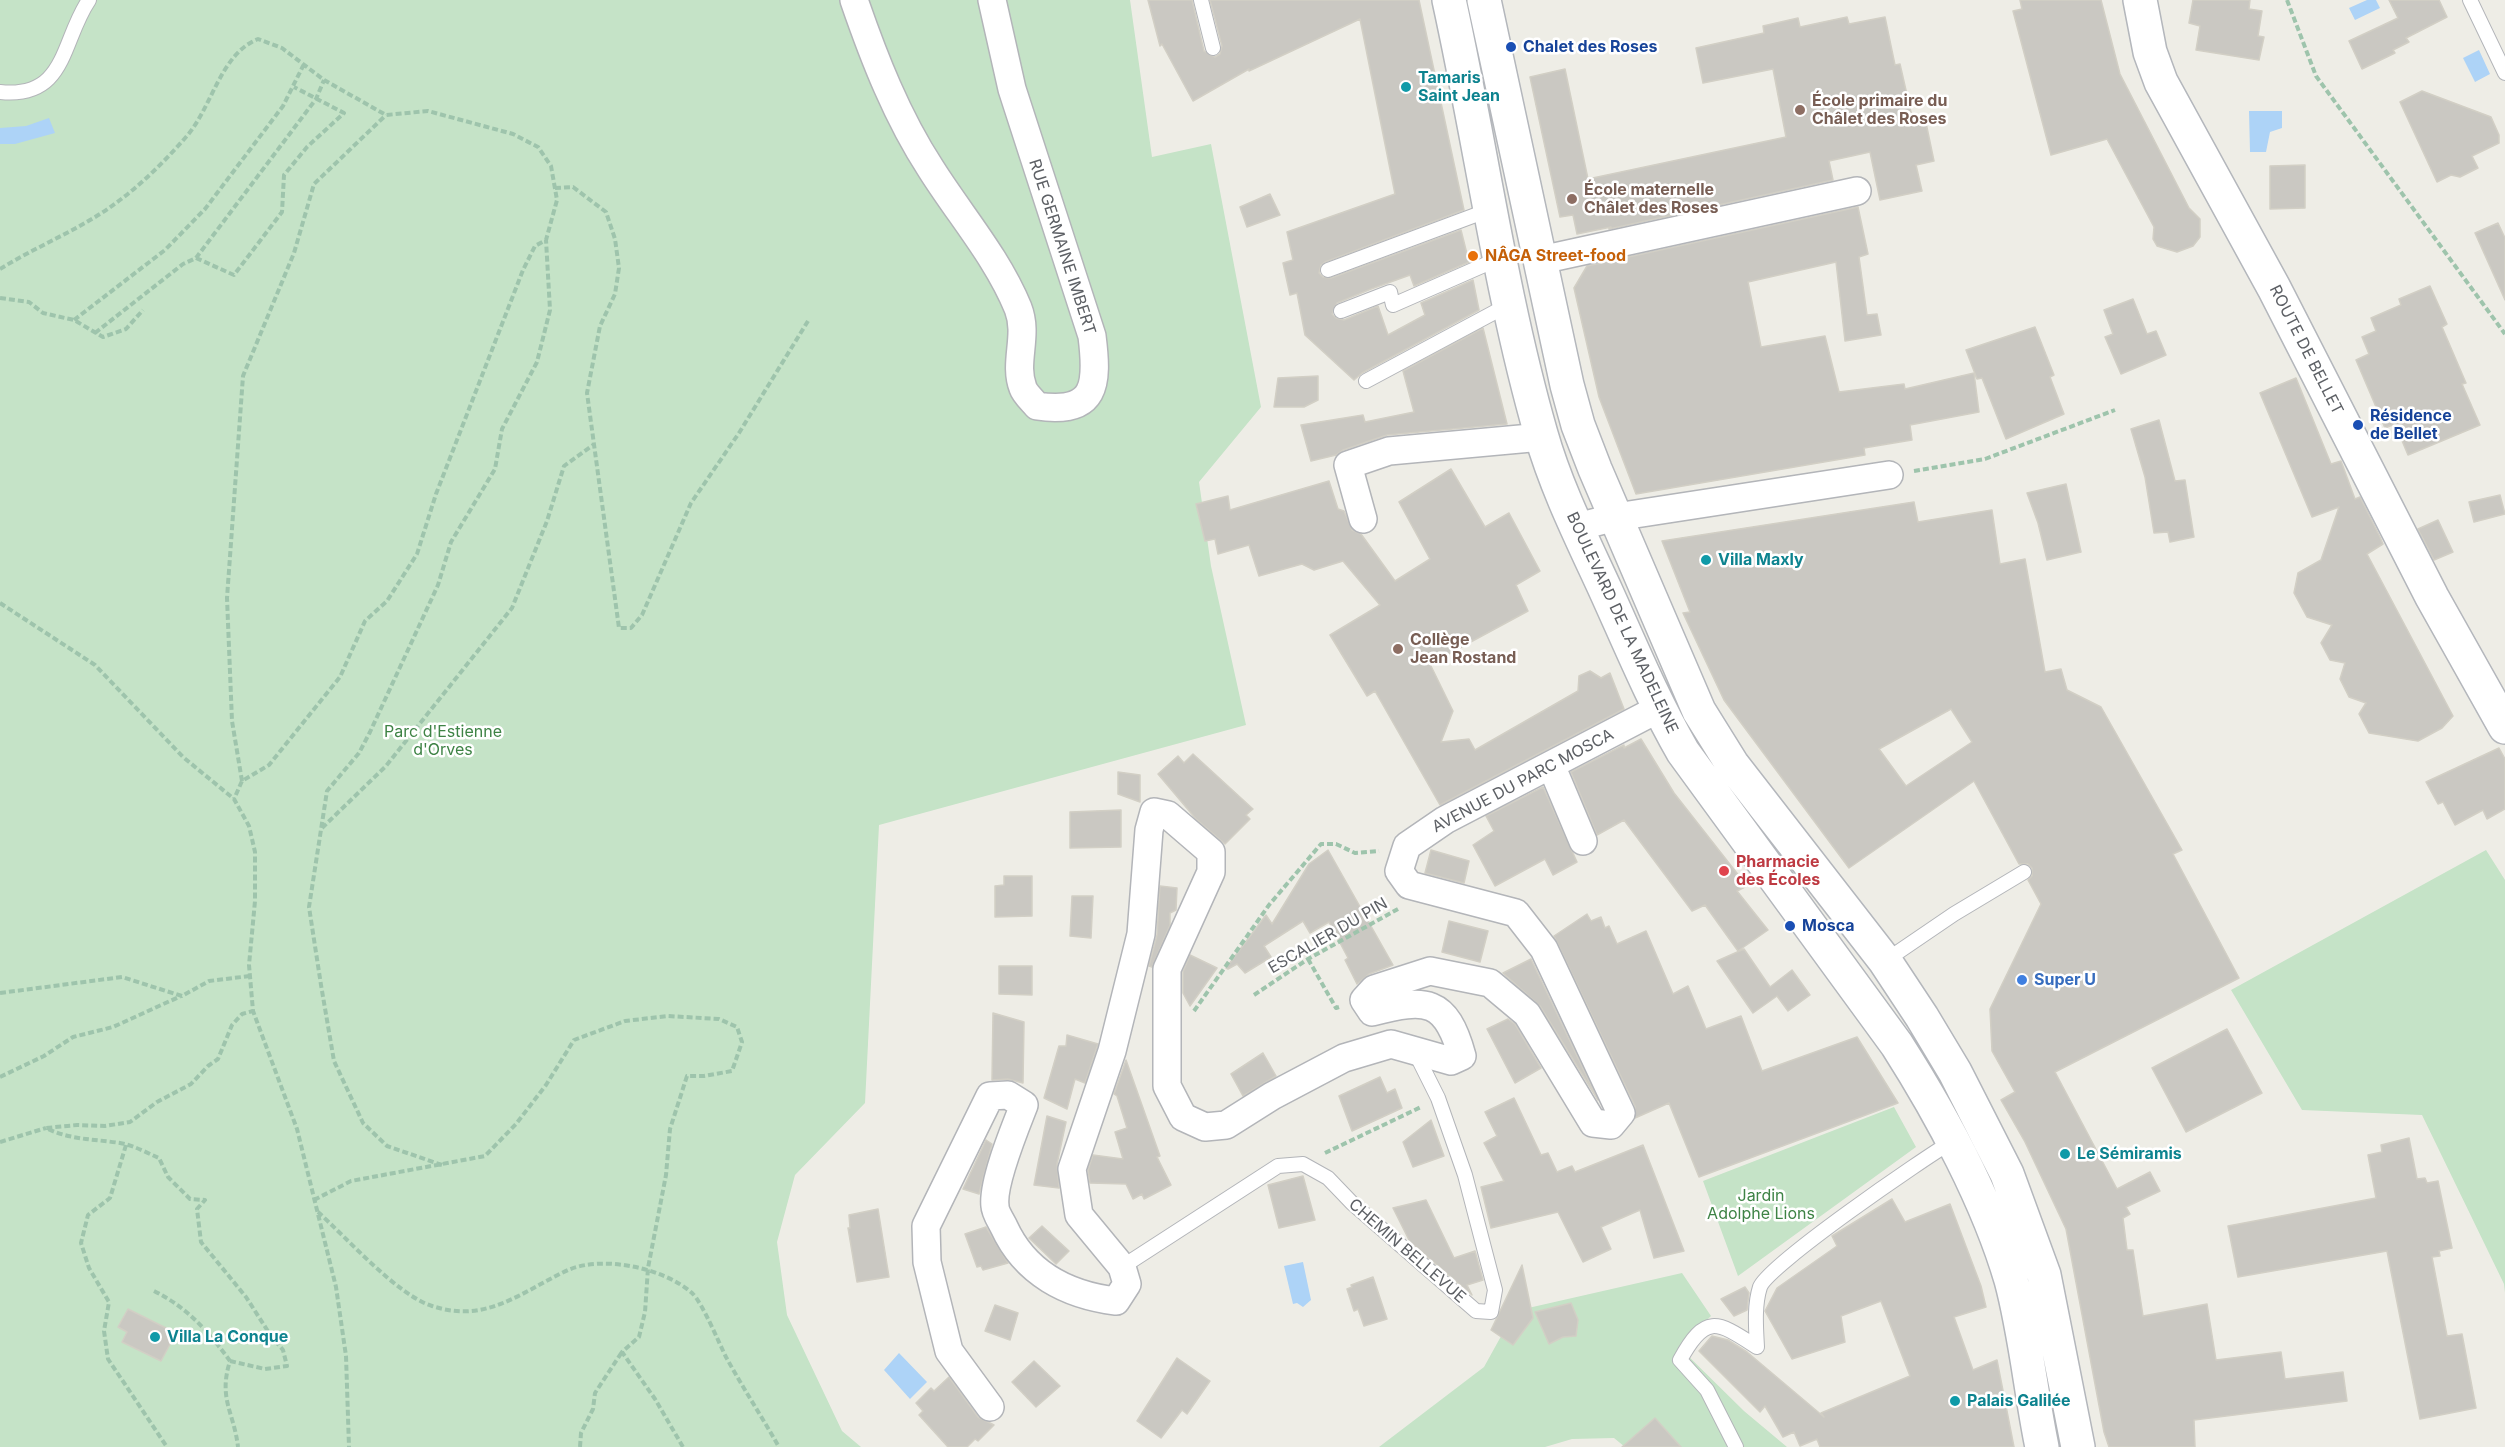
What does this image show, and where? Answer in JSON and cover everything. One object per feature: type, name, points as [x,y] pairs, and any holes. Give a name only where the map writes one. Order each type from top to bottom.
[{"type":"street","name":"RUE GERMAINE IMBERT","points":[[854,0],[879,71],[930,168],[995,263],[1018,309],[1024,336],[1020,365],[1023,389],[1037,406],[1056,409],[1079,404],[1092,389],[1096,372],[1092,336],[1051,216],[1012,89],[992,0]]},
{"type":"street","name":"BOULEVARD DE LA MADELEINE","points":[[1449,0],[1508,305],[1542,437],[1577,527],[1658,709],[1683,752],[1743,806],[1885,961],[1955,1072],[1983,1208],[2011,1282],[2042,1447]]},
{"type":"street","name":"BOULEVARD DE LA MADELEINE","points":[[1484,0],[1578,425],[1699,711],[1732,764],[1743,806],[1923,1086],[1967,1135],[2007,1174],[2044,1275],[2078,1447]]},
{"type":"street","name":"ROUTE DE BELLET","points":[[2140,0],[2150,52],[2161,82],[2274,288],[2432,597],[2505,727]]},
{"type":"street","points":[[1541,260],[1857,191]]},
{"type":"street","points":[[1363,519],[1348,465],[1389,451],[1542,437]]},
{"type":"street","points":[[1577,527],[1617,517],[1889,475]]},
{"type":"street","name":"AVENUE DU PARC MOSCA","points":[[1407,846],[1445,820],[1658,709]]},
{"type":"street","points":[[1551,765],[1583,841]]},
{"type":"street","points":[[990,1407],[949,1351],[927,1262],[926,1226],[990,1096],[1008,1095],[1024,1105],[1002,1164],[994,1206],[1012,1244],[1052,1283],[1090,1298],[1116,1301],[1127,1284],[1122,1267],[1079,1215],[1072,1169],[1112,1052],[1141,934],[1149,830],[1154,812],[1168,815],[1211,852],[1211,872],[1167,969],[1167,1086],[1183,1118],[1206,1127],[1226,1125],[1272,1096],[1344,1058],[1391,1044],[1451,1061],[1462,1056],[1454,1027],[1435,1008],[1419,1003],[1372,1012],[1364,1000],[1374,989],[1430,971],[1490,983],[1527,1014],[1593,1123],[1611,1125],[1621,1113],[1544,949],[1516,913],[1409,885],[1399,871],[1407,846]]},
{"type":"lane","points":[[0,92],[24,92],[54,75],[89,0]]},
{"type":"lane","points":[[1201,0],[1213,48]]},
{"type":"lane","points":[[2470,0],[2505,73]]},
{"type":"lane","points":[[1328,270],[1489,210]]},
{"type":"lane","points":[[1341,310],[1390,292],[1393,305],[1498,259]]},
{"type":"lane","points":[[1366,381],[1508,305]]},
{"type":"lane","points":[[1885,961],[1954,914],[2024,872]]},
{"type":"lane","name":"CHEMIN BELLEVUE","points":[[1303,1164],[1328,1178],[1352,1203],[1476,1311],[1491,1312],[1495,1290],[1466,1175],[1438,1098],[1414,1050]]},
{"type":"lane","points":[[1736,1447],[1707,1390],[1680,1359],[1692,1338],[1711,1326],[1722,1324],[1757,1347],[1755,1319],[1761,1286],[1790,1256],[1967,1135]]},
{"type":"lane","points":[[1122,1267],[1278,1166],[1303,1164]]},
{"type":"path","points":[[2287,0],[2316,76],[2505,334]]},
{"type":"path","points":[[0,269],[115,204],[155,171],[188,135],[232,61],[245,44],[258,39],[282,48],[324,80],[386,115],[428,111],[513,134],[538,147],[551,166],[557,200],[546,240],[550,310],[537,362],[502,429],[495,469],[451,542],[438,585],[370,732],[359,753],[327,792],[309,908],[334,1060],[363,1123],[387,1146],[442,1165]]},
{"type":"path","points":[[74,320],[165,250],[205,209],[283,106],[303,66]]},
{"type":"path","points":[[95,333],[183,264],[196,258],[316,99],[324,80]]},
{"type":"path","points":[[196,258],[234,275],[282,212],[284,175],[307,147],[344,114],[294,87]]},
{"type":"path","points":[[234,799],[242,781],[232,721],[227,598],[243,376],[294,253],[314,184],[386,115]]},
{"type":"path","points":[[555,188],[573,187],[606,212],[615,239],[619,268],[615,294],[600,326],[587,393],[619,628],[632,628],[642,615],[691,503],[739,433],[808,321]]},
{"type":"path","points":[[242,781],[269,765],[340,676],[365,621],[387,601],[417,554],[436,494],[506,312],[535,246],[546,240]]},
{"type":"path","points":[[0,298],[29,302],[43,313],[74,320],[103,337],[126,329],[143,310]]},
{"type":"path","points":[[1889,475],[1985,459],[2115,410]]},
{"type":"path","points":[[321,828],[386,766],[512,609],[547,521],[564,466],[593,444]]},
{"type":"path","points":[[0,603],[94,666],[183,757],[234,799],[249,826],[255,852],[255,901],[250,976],[253,1011],[297,1129],[336,1287],[346,1356],[349,1447]]},
{"type":"path","points":[[1167,1029],[1190,1017],[1269,904],[1321,843],[1336,844],[1355,853],[1407,846]]},
{"type":"path","name":"ESCALIER DU PIN","points":[[1254,995],[1308,959],[1406,904]]},
{"type":"path","points":[[1308,959],[1336,1008]]},
{"type":"path","points":[[0,1077],[44,1056],[73,1037],[112,1027],[182,996],[209,981],[250,976]]},
{"type":"path","points":[[0,993],[122,977],[182,996]]},
{"type":"path","points":[[0,1142],[46,1128],[77,1125],[105,1126],[130,1122],[157,1102],[191,1084],[218,1059],[232,1025],[242,1014],[253,1011]]},
{"type":"path","points":[[314,1200],[351,1181],[485,1156],[516,1124],[546,1085],[574,1040],[625,1021],[668,1016],[719,1019],[737,1027],[742,1042],[732,1071],[704,1076],[687,1076],[678,1097],[670,1129],[666,1175],[648,1268],[645,1312],[639,1337],[622,1352],[595,1393],[593,1409],[581,1433],[580,1447]]},
{"type":"path","points":[[1303,1164],[1438,1098]]},
{"type":"path","points":[[46,1128],[59,1135],[126,1145],[159,1158],[168,1177],[190,1199],[205,1200],[197,1209],[201,1242],[246,1297],[271,1336],[283,1350],[287,1366],[265,1369],[230,1361],[209,1332],[192,1314],[154,1291]]},
{"type":"path","points":[[126,1145],[110,1198],[88,1215],[81,1243],[89,1268],[109,1302],[104,1331],[108,1359],[167,1447]]},
{"type":"path","points":[[317,1211],[405,1293],[431,1306],[457,1312],[481,1312],[570,1269],[593,1264],[648,1268],[693,1294],[728,1360],[779,1447]]},
{"type":"path","points":[[622,1352],[655,1399],[683,1447]]},
{"type":"path","points":[[230,1361],[224,1380],[227,1410],[236,1431],[238,1447]]},
{"type":"green space","name":"Parc d'Estienne d'Orves","points":[[0,0],[1130,0],[1152,157],[1211,144],[1261,407],[1199,482],[1211,566],[1246,725],[879,825],[865,1103],[795,1175],[777,1242],[787,1315],[842,1431],[861,1447],[0,1447]]},
{"type":"green space","points":[[2486,850],[2505,880],[2505,1293],[2504,1284],[2422,1115],[2302,1110],[2231,990]]},
{"type":"green space","name":"Jardin Adolphe Lions","points":[[1894,1107],[1916,1147],[1738,1276],[1703,1181]]},
{"type":"green space","points":[[1682,1273],[1711,1316],[1679,1347],[1744,1411],[1787,1447],[1625,1447],[1614,1438],[1572,1439],[1545,1447],[1379,1447],[1484,1367],[1515,1311]]},
{"type":"water","points":[[2367,0],[2376,0],[2380,8],[2355,20],[2349,8]]},
{"type":"water","points":[[2479,50],[2490,74],[2475,82],[2463,58]]},
{"type":"water","points":[[2249,111],[2282,111],[2282,128],[2270,132],[2266,152],[2250,152]]},
{"type":"water","points":[[49,118],[55,133],[15,144],[0,144],[0,128],[26,126]]},
{"type":"water","points":[[1303,1262],[1311,1300],[1303,1307],[1297,1303],[1293,1304],[1284,1266]]},
{"type":"water","points":[[899,1353],[927,1382],[910,1399],[884,1370]]},
{"type":"building","points":[[1148,0],[1192,0],[1204,51],[1215,57],[1220,54],[1222,46],[1210,0],[1419,0],[1464,210],[1325,262],[1321,265],[1319,273],[1323,277],[1331,278],[1461,230],[1469,262],[1414,286],[1410,275],[1371,289],[1337,303],[1332,314],[1344,320],[1378,306],[1388,335],[1425,315],[1421,303],[1473,280],[1479,310],[1362,373],[1354,380],[1305,335],[1297,293],[1290,295],[1283,263],[1293,260],[1287,232],[1395,194],[1360,19],[1249,71],[1249,69],[1193,101],[1162,44],[1160,46]]},
{"type":"building","points":[[2020,0],[2101,0],[2120,74],[2189,208],[2200,219],[2200,237],[2193,246],[2177,252],[2157,246],[2153,239],[2154,227],[2107,139],[2051,155],[2013,11],[2022,9]]},
{"type":"building","points":[[2193,0],[2250,0],[2249,9],[2262,11],[2258,36],[2264,37],[2259,60],[2196,50],[2200,26],[2189,23]]},
{"type":"building","points":[[2389,0],[2439,0],[2447,17],[2406,38],[2409,42],[2393,50],[2395,53],[2362,69],[2349,41],[2398,18]]},
{"type":"building","name":"École primaire du Châlet des Roses","points":[[1847,17],[1849,24],[1885,17],[1895,65],[1900,64],[1913,121],[1925,118],[1934,161],[1916,165],[1922,191],[1880,200],[1870,152],[1829,161],[1833,180],[1609,229],[1611,227],[1577,234],[1573,215],[1560,217],[1530,77],[1565,69],[1588,179],[1786,137],[1773,69],[1703,83],[1696,48],[1764,33],[1763,26],[1798,18],[1800,27]]},
{"type":"building","points":[[2422,91],[2491,117],[2499,135],[2499,143],[2472,156],[2478,168],[2460,177],[2451,175],[2437,182],[2400,102]]},
{"type":"building","points":[[2305,165],[2305,208],[2270,209],[2270,166]]},
{"type":"building","points":[[1270,194],[1280,215],[1247,227],[1240,207]]},
{"type":"building","points":[[1858,207],[1868,254],[1859,257],[1867,315],[1877,314],[1881,335],[1845,341],[1836,262],[1748,282],[1761,347],[1825,336],[1839,392],[1904,384],[1905,389],[1974,373],[1979,412],[1910,425],[1912,440],[1864,448],[1865,455],[1636,494],[1599,397],[1574,288],[1587,266]]},
{"type":"building","points":[[2498,223],[2505,238],[2505,300],[2475,233]]},
{"type":"building","points":[[2430,286],[2447,324],[2442,327],[2466,383],[2462,384],[2480,425],[2408,455],[2395,424],[2385,428],[2356,360],[2369,354],[2362,337],[2376,331],[2371,318],[2401,305],[2399,299]]},
{"type":"building","points":[[2133,299],[2147,334],[2156,331],[2166,355],[2121,374],[2105,337],[2113,334],[2104,310]]},
{"type":"building","points":[[2035,327],[2054,375],[2050,377],[2064,414],[2006,439],[1982,378],[1977,379],[1966,350]]},
{"type":"building","points":[[1483,328],[1507,424],[1387,435],[1343,450],[1336,455],[1311,461],[1301,425],[1363,415],[1365,422],[1414,412],[1403,371]]},
{"type":"building","points":[[1318,376],[1318,400],[1304,407],[1274,407],[1278,378]]},
{"type":"building","points":[[2296,378],[2331,464],[2341,461],[2355,499],[2360,497],[2383,544],[2367,554],[2453,716],[2442,728],[2418,741],[2369,733],[2359,714],[2366,703],[2349,697],[2340,679],[2345,663],[2330,660],[2321,643],[2332,625],[2307,617],[2294,593],[2298,573],[2321,560],[2339,507],[2312,517],[2260,393]]},
{"type":"building","points":[[2159,420],[2175,481],[2185,480],[2194,537],[2170,542],[2168,532],[2154,533],[2145,477],[2131,429]]},
{"type":"building","name":"Collège Jean Rostand","points":[[1451,469],[1485,527],[1509,513],[1540,571],[1516,585],[1528,611],[1430,664],[1453,711],[1441,742],[1469,739],[1475,750],[1578,691],[1579,676],[1590,671],[1601,678],[1610,673],[1624,709],[1440,805],[1375,691],[1367,696],[1330,635],[1380,605],[1343,561],[1314,570],[1302,564],[1259,576],[1249,545],[1218,554],[1215,539],[1205,541],[1196,504],[1228,496],[1230,510],[1329,481],[1338,509],[1344,511],[1352,530],[1361,534],[1395,581],[1430,559],[1399,502]]},
{"type":"building","points":[[2066,484],[2081,552],[2047,560],[2038,523],[2027,493]]},
{"type":"building","points":[[2500,495],[2505,514],[2474,522],[2469,502]]},
{"type":"building","points":[[1914,502],[1918,522],[1992,510],[2000,564],[2025,559],[2045,672],[2061,669],[2067,690],[2101,707],[2182,850],[2173,854],[2239,978],[2055,1072],[2117,1189],[2150,1172],[2160,1191],[2126,1207],[2130,1214],[2123,1218],[2127,1250],[2133,1250],[2143,1316],[2207,1304],[2216,1360],[2281,1352],[2285,1379],[2343,1372],[2347,1401],[2194,1420],[2195,1447],[2109,1447],[2104,1432],[2066,1229],[2025,1142],[2001,1100],[2015,1092],[1992,1051],[1990,1009],[2041,904],[2028,880],[2032,876],[2032,868],[2028,864],[2019,864],[1974,781],[1849,868],[1724,700],[1683,613],[1690,612],[1662,541]],"holes":[[[1951,709],[1972,742],[1906,786],[1879,749]]]},
{"type":"building","points":[[2438,520],[2453,552],[2434,560],[2418,529]]},
{"type":"building","points":[[1641,739],[1674,793],[1747,886],[1737,891],[1768,930],[1738,951],[1705,905],[1692,911],[1624,820],[1597,835],[1571,772],[1624,745],[1624,748]]},
{"type":"building","points":[[2499,748],[2505,759],[2505,809],[2487,819],[2483,810],[2455,825],[2443,802],[2438,804],[2426,782]]},
{"type":"building","points":[[1193,754],[1253,809],[1246,815],[1250,819],[1225,844],[1196,819],[1158,774],[1178,756],[1184,763]]},
{"type":"building","points":[[1118,772],[1140,775],[1140,802],[1118,794]]},
{"type":"building","points":[[1543,787],[1577,862],[1553,875],[1545,859],[1495,886],[1473,845],[1494,831],[1486,816]]},
{"type":"building","points":[[1121,810],[1121,847],[1070,848],[1070,812]]},
{"type":"building","points":[[1328,850],[1393,965],[1369,974],[1357,984],[1345,960],[1348,958],[1329,922],[1310,933],[1303,921],[1264,946],[1271,957],[1245,973],[1237,964],[1226,968],[1266,915],[1272,924],[1309,864]]},
{"type":"building","points":[[1431,850],[1469,861],[1464,883],[1425,873]]},
{"type":"building","points":[[1004,876],[1032,876],[1032,916],[995,917],[995,886],[1004,885]]},
{"type":"building","points":[[1160,886],[1177,888],[1176,910],[1170,913],[1170,925],[1152,967],[1149,966],[1157,935]]},
{"type":"building","points":[[1072,896],[1093,896],[1091,938],[1070,936]]},
{"type":"building","points":[[1587,914],[1591,921],[1601,917],[1605,928],[1609,926],[1617,944],[1646,931],[1673,994],[1688,986],[1706,1029],[1741,1016],[1762,1071],[1857,1037],[1898,1103],[1699,1177],[1669,1103],[1635,1118],[1635,1106],[1554,936]]},
{"type":"building","points":[[1449,921],[1488,931],[1480,962],[1442,952]]},
{"type":"building","points":[[1744,949],[1770,987],[1792,970],[1810,995],[1788,1011],[1777,996],[1753,1013],[1717,961]]},
{"type":"building","points":[[1190,955],[1217,968],[1190,1006],[1183,993],[1183,972]]},
{"type":"building","points":[[1531,959],[1598,1100],[1540,1006],[1503,973]]},
{"type":"building","points":[[999,966],[1032,966],[1032,995],[999,994]]},
{"type":"building","points":[[993,1013],[1024,1022],[1023,1083],[1008,1079],[992,1080]]},
{"type":"building","points":[[1508,1019],[1515,1024],[1541,1068],[1515,1083],[1487,1029]]},
{"type":"building","points":[[2227,1029],[2262,1093],[2186,1132],[2152,1068]]},
{"type":"building","points":[[1067,1035],[1098,1044],[1085,1083],[1075,1079],[1067,1109],[1044,1098],[1059,1046],[1066,1046]]},
{"type":"building","points":[[1263,1053],[1276,1076],[1243,1096],[1231,1074]]},
{"type":"building","points":[[1126,1060],[1160,1156],[1157,1157],[1171,1185],[1144,1199],[1142,1194],[1133,1199],[1126,1184],[1090,1183],[1088,1170],[1093,1155],[1123,1159],[1115,1132],[1127,1128],[1117,1096],[1114,1094]]},
{"type":"building","points":[[1380,1077],[1387,1093],[1395,1089],[1402,1108],[1352,1131],[1339,1096]]},
{"type":"building","points":[[1514,1098],[1541,1155],[1548,1153],[1557,1172],[1572,1166],[1575,1172],[1643,1145],[1684,1251],[1654,1258],[1640,1210],[1601,1227],[1611,1249],[1583,1262],[1558,1212],[1491,1228],[1481,1187],[1504,1181],[1484,1143],[1497,1136],[1485,1112]]},
{"type":"building","points":[[1047,1116],[1066,1122],[1057,1164],[1059,1188],[1034,1185]]},
{"type":"building","points":[[1431,1120],[1444,1156],[1413,1167],[1403,1142]]},
{"type":"building","points":[[2409,1138],[2417,1179],[2425,1178],[2427,1183],[2438,1181],[2452,1248],[2439,1251],[2440,1256],[2432,1257],[2447,1336],[2462,1334],[2476,1408],[2420,1419],[2387,1251],[2238,1277],[2228,1226],[2376,1198],[2368,1155],[2382,1152],[2381,1145]]},
{"type":"building","points":[[986,1140],[992,1144],[979,1194],[963,1189]]},
{"type":"building","points":[[1303,1176],[1315,1220],[1279,1228],[1268,1185]]},
{"type":"building","points":[[1892,1199],[1905,1222],[1950,1204],[1981,1286],[1986,1307],[1954,1317],[1973,1370],[1997,1360],[2014,1447],[1820,1447],[1817,1439],[1800,1446],[1794,1432],[1783,1437],[1765,1406],[1760,1412],[1699,1351],[1712,1336],[1728,1340],[1747,1352],[1824,1417],[1821,1413],[1910,1376],[1881,1301],[1841,1316],[1845,1342],[1792,1359],[1765,1311],[1777,1288],[1837,1246],[1832,1236]]},
{"type":"building","points":[[1426,1200],[1454,1258],[1475,1251],[1483,1280],[1467,1285],[1472,1295],[1410,1242],[1393,1208]]},
{"type":"building","points":[[878,1209],[889,1277],[857,1282],[848,1228],[850,1228],[849,1215]]},
{"type":"building","points":[[1042,1226],[1069,1251],[1056,1264],[1029,1238]]},
{"type":"building","points":[[986,1227],[1008,1263],[983,1270],[981,1266],[977,1267],[965,1234]]},
{"type":"building","points":[[1522,1265],[1533,1318],[1513,1345],[1491,1330]]},
{"type":"building","points":[[1373,1277],[1387,1319],[1364,1326],[1358,1309],[1354,1311],[1347,1289],[1352,1287],[1351,1285]]},
{"type":"building","points":[[1745,1287],[1749,1293],[1747,1310],[1734,1316],[1721,1299]]},
{"type":"building","points":[[1571,1303],[1578,1320],[1576,1336],[1563,1337],[1549,1344],[1535,1312]]},
{"type":"building","points":[[995,1305],[1018,1313],[1010,1340],[985,1331]]},
{"type":"building","name":"Villa La Conque","points":[[128,1309],[176,1333],[161,1361],[122,1342],[127,1332],[118,1327]]},
{"type":"building","points":[[1177,1358],[1210,1381],[1187,1414],[1182,1410],[1161,1438],[1137,1421]]},
{"type":"building","points":[[1034,1361],[1060,1386],[1036,1407],[1012,1382]]},
{"type":"building","points":[[949,1377],[978,1417],[994,1425],[978,1441],[975,1439],[967,1447],[948,1447],[919,1415],[923,1411],[916,1403],[931,1388],[934,1391]]},
{"type":"building","points":[[1655,1418],[1681,1447],[1622,1447]]},
{"type":"place","name":"Chalet des Roses","points":[[1511,47]]},
{"type":"place","name":"Tamaris Saint Jean","points":[[1406,87]]},
{"type":"place","name":"École primaire du Châlet des Roses","points":[[1800,110]]},
{"type":"place","name":"École maternelle Châlet des Roses","points":[[1572,199]]},
{"type":"place","name":"NÂGA Street-food","points":[[1473,256]]},
{"type":"place","name":"Résidence de Bellet","points":[[2358,425]]},
{"type":"place","name":"Villa Maxly","points":[[1706,560]]},
{"type":"place","name":"Collège Jean Rostand","points":[[1398,649]]},
{"type":"place","name":"Pharmacie des Écoles","points":[[1724,871]]},
{"type":"place","name":"Mosca","points":[[1790,926]]},
{"type":"place","name":"Super U","points":[[2022,980]]},
{"type":"place","name":"Le Sémiramis","points":[[2065,1154]]},
{"type":"place","name":"Villa La Conque","points":[[155,1337]]},
{"type":"place","name":"Palais Galilée","points":[[1955,1401]]}]
